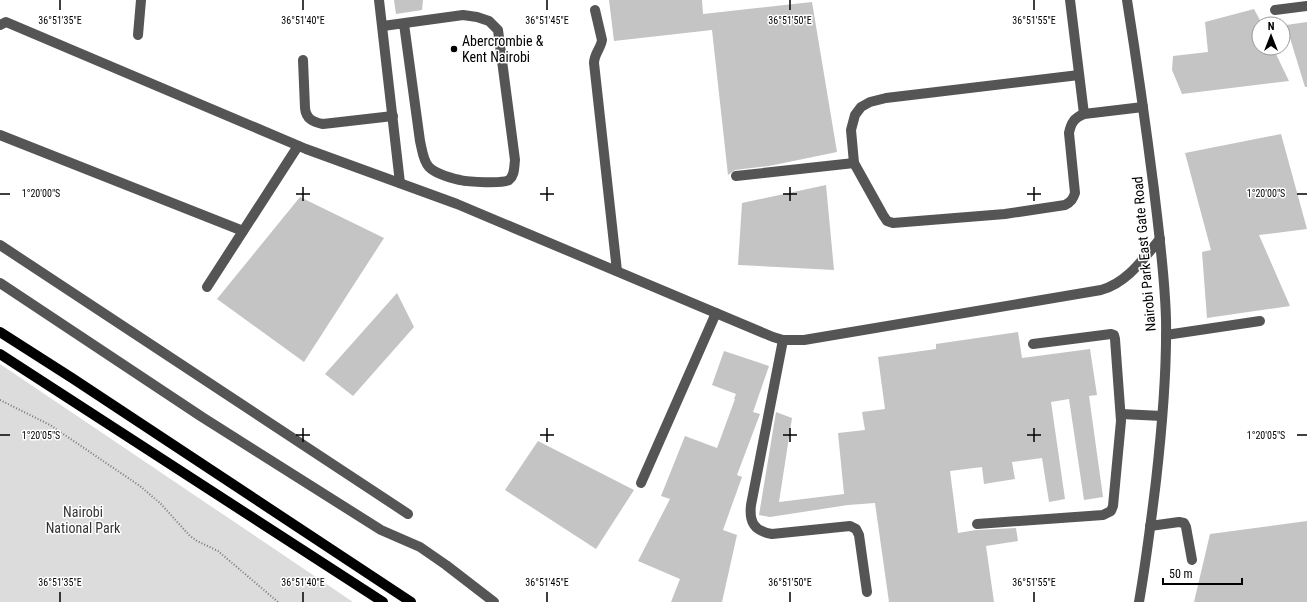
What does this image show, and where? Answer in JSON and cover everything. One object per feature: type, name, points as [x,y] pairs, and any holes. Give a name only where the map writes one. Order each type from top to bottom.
[{"type":"main road","points":[[0,332],[412,602]]},
{"type":"main road","points":[[0,354],[383,602]]},
{"type":"street","points":[[138,35],[141,0]]},
{"type":"street","points":[[379,0],[400,183]]},
{"type":"street","points":[[1070,0],[1084,114]]},
{"type":"street","name":"Nairobi Park East Gate Road","points":[[1127,0],[1143,107],[1160,240],[1165,292],[1166,335],[1160,448],[1139,602]]},
{"type":"street","points":[[1275,10],[1307,6]]},
{"type":"street","points":[[595,10],[602,40],[594,58],[594,62],[617,271]]},
{"type":"street","points":[[382,26],[463,16],[477,17],[489,21],[498,30],[515,160],[513,175],[509,180],[505,182],[461,180],[439,173],[429,167],[423,155],[420,141],[404,24]]},
{"type":"street","points":[[0,25],[6,22],[298,146],[457,204],[783,340],[804,340],[1101,290],[1116,284],[1128,275],[1160,240]]},
{"type":"street","points":[[303,60],[304,108],[309,119],[324,124],[392,116]]},
{"type":"street","points":[[1079,75],[886,98],[870,102],[861,107],[855,116],[851,130],[854,163],[883,215],[887,221],[893,223],[1005,214],[1065,205],[1074,198],[1075,193],[1069,133],[1070,124],[1077,117],[1084,114],[1143,107]]},
{"type":"street","points":[[0,135],[243,231]]},
{"type":"street","points":[[207,287],[298,146]]},
{"type":"street","points":[[736,176],[854,163]]},
{"type":"street","points":[[0,245],[408,514]]},
{"type":"street","points":[[0,283],[202,417],[361,518],[393,536],[420,547],[494,602]]},
{"type":"street","points":[[641,483],[716,313]]},
{"type":"street","points":[[1166,335],[1260,321]]},
{"type":"street","points":[[977,524],[1103,515],[1111,511],[1113,506],[1121,414],[1114,335],[1111,334],[1033,344]]},
{"type":"street","points":[[783,340],[751,505],[750,513],[752,522],[756,528],[764,533],[772,534],[850,526],[856,529],[859,535],[867,592]]},
{"type":"street","points":[[1121,414],[1162,416]]},
{"type":"street","points":[[1150,526],[1179,522],[1184,523],[1192,560]]},
{"type":"path","points":[[0,400],[50,425],[140,486],[162,504],[190,536],[218,551],[278,602]]},
{"type":"green space","name":"Nairobi National Park","points":[[0,364],[353,602],[0,602]]},
{"type":"building","points":[[394,0],[423,0],[422,10],[396,14]]},
{"type":"building","points":[[609,0],[702,0],[703,14],[812,2],[837,152],[769,166],[735,170],[728,175],[712,30],[614,41]]},
{"type":"building","points":[[1254,9],[1258,16],[1251,16],[1251,56],[1277,56],[1289,81],[1182,94],[1172,70],[1173,56],[1208,52],[1205,22]]},
{"type":"building","points":[[1307,22],[1307,87],[1305,87],[1291,41],[1291,24]]},
{"type":"building","points":[[1281,134],[1307,229],[1259,235],[1290,306],[1207,318],[1202,252],[1211,250],[1185,153]]},
{"type":"building","points":[[826,185],[834,270],[738,265],[742,203]]},
{"type":"building","points":[[300,197],[384,238],[304,362],[217,299]]},
{"type":"building","points":[[397,293],[414,327],[353,396],[325,374]]},
{"type":"building","points":[[1018,332],[1022,358],[1090,349],[1097,395],[1089,396],[1103,497],[1084,500],[1069,399],[1051,402],[1065,499],[1049,502],[1042,458],[1012,462],[1015,479],[984,484],[982,467],[950,471],[958,533],[976,530],[1016,528],[1018,541],[986,546],[994,602],[889,602],[875,503],[848,505],[770,517],[759,515],[776,412],[792,418],[779,502],[844,494],[838,433],[865,430],[862,412],[885,409],[878,357],[936,349],[936,344]]},
{"type":"building","points":[[724,351],[769,366],[753,412],[760,414],[737,475],[742,477],[723,530],[737,535],[722,602],[671,602],[680,579],[638,561],[670,499],[661,496],[685,436],[717,448],[736,394],[712,385]]},
{"type":"building","points":[[538,441],[634,490],[596,549],[505,490]]},
{"type":"building","points":[[1307,521],[1307,602],[1194,602],[1210,534]]},
{"type":"place","name":"Abercrombie & Kent Nairobi","points":[[454,49]]}]
